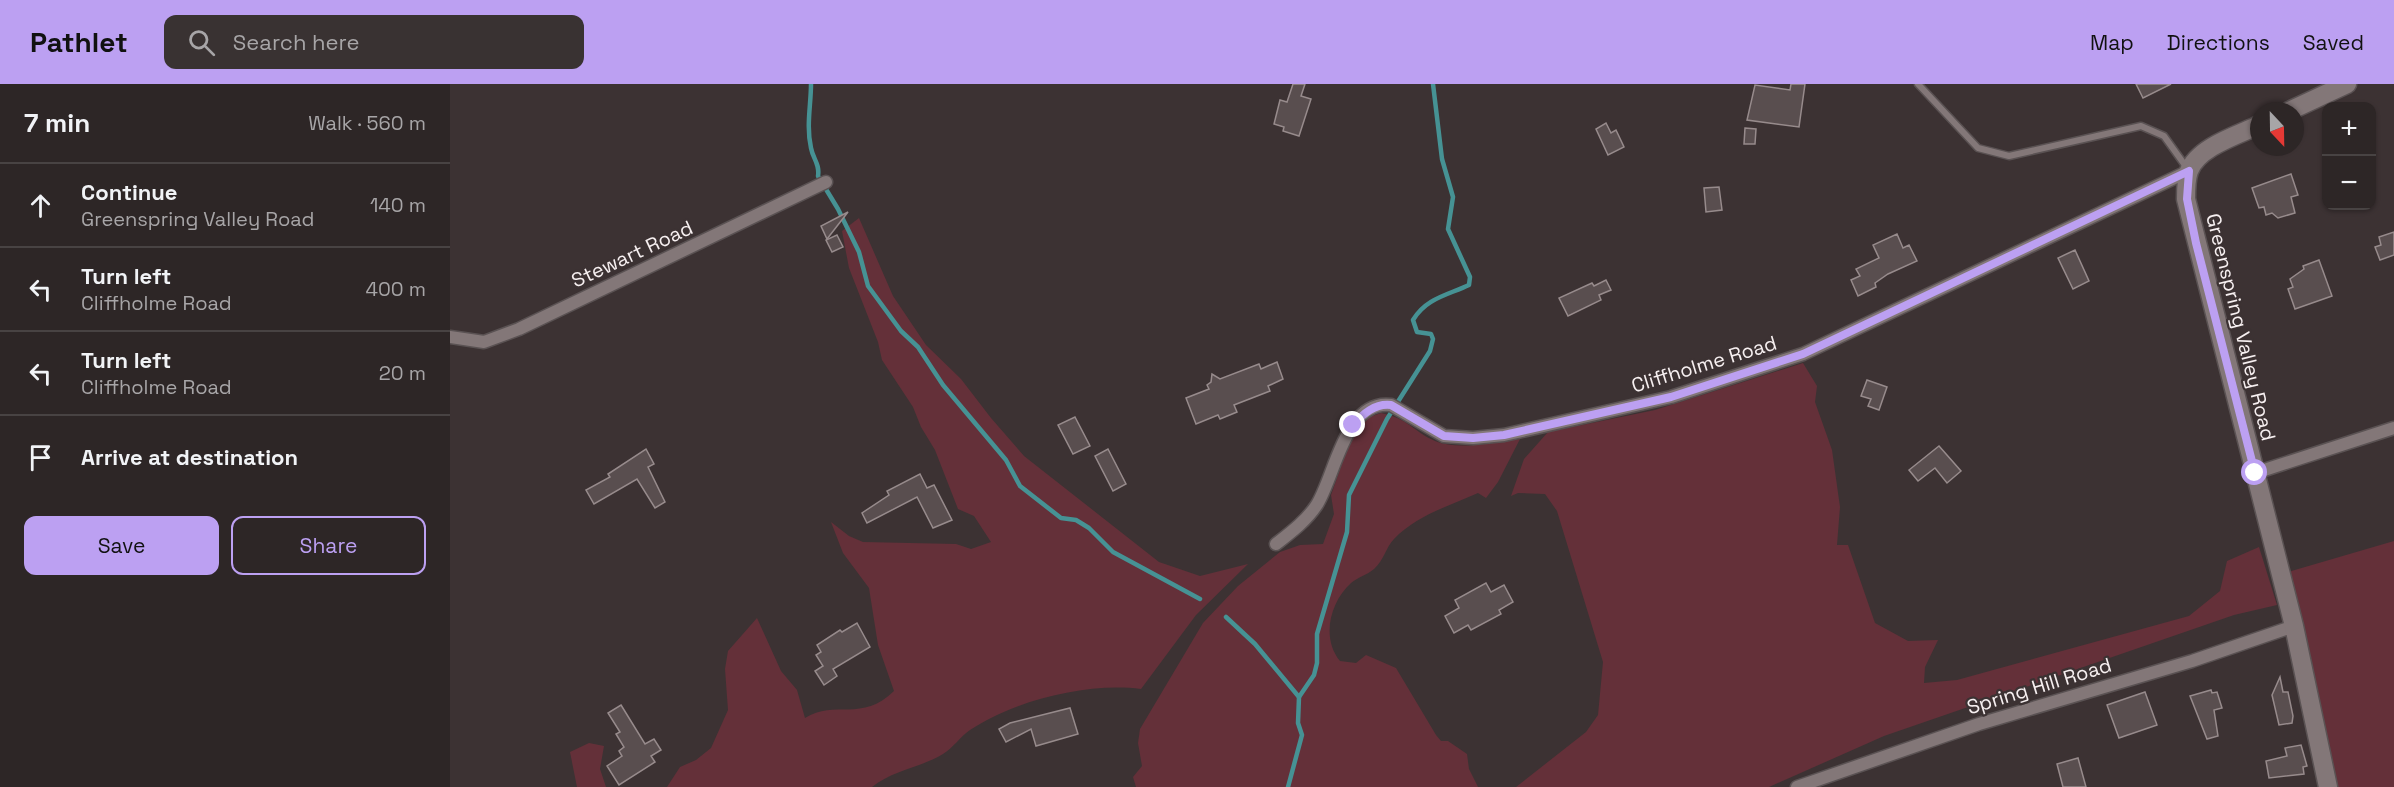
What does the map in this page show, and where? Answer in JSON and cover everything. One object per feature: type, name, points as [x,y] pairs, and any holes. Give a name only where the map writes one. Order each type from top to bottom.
[{"type":"main road","points":[[2304,104],[2347,84]]},
{"type":"main road","points":[[2189,171],[2203,154],[2250,130]]},
{"type":"main road","name":"Greenspring Valley Road","points":[[2189,171],[2187,199],[2196,243],[2294,626],[2328,787]]},
{"type":"street","name":"Cliffholme Road","points":[[1276,544],[1293,531],[1316,506],[1341,445],[1353,425],[1372,408],[1391,405],[1444,436],[1473,438],[1515,432],[1671,397],[1803,354],[2189,171]]},
{"type":"street","name":"Stewart Road","points":[[450,338],[484,342],[510,332],[823,184]]},
{"type":"street","points":[[2255,473],[2394,428]]},
{"type":"street","name":"Spring Hill Road","points":[[1797,787],[1979,724],[2192,661],[2294,626]]},
{"type":"lane","points":[[1918,84],[1978,148],[2008,156],[2141,126],[2164,136],[2189,171]]},
{"type":"shaded area","points":[[859,218],[893,296],[926,345],[961,379],[1024,456],[1159,562],[1200,576],[1248,564],[1196,615],[1141,689],[1099,688],[1076,691],[1008,710],[970,730],[943,754],[880,781],[872,787],[667,787],[680,767],[696,760],[711,748],[728,710],[725,669],[728,651],[757,618],[781,671],[797,690],[805,718],[827,710],[860,709],[871,706],[882,701],[894,691],[878,645],[869,588],[843,553],[831,522],[849,536],[863,542],[956,544],[971,549],[991,542],[974,516],[958,509],[935,450],[921,427],[913,407],[882,360],[878,342],[849,268],[842,231]]},
{"type":"shaded area","points":[[1803,363],[1817,386],[1815,402],[1832,450],[1840,507],[1837,545],[1848,545],[1875,623],[1908,641],[1938,640],[1925,667],[1924,683],[1957,680],[2189,616],[2220,591],[2227,561],[2259,547],[2277,605],[2234,615],[1884,736],[1769,787],[1516,787],[1586,732],[1598,715],[1603,662],[1557,511],[1545,494],[1518,493],[1511,496],[1524,459],[1548,432],[1655,410]]},
{"type":"shaded area","points":[[1381,413],[1398,418],[1427,437],[1445,444],[1477,445],[1520,439],[1498,482],[1486,498],[1478,493],[1434,512],[1403,531],[1391,542],[1374,569],[1354,581],[1344,591],[1330,620],[1331,642],[1340,661],[1356,663],[1366,655],[1396,668],[1436,735],[1441,741],[1448,741],[1467,754],[1469,769],[1478,787],[1136,787],[1133,777],[1142,766],[1138,743],[1140,729],[1203,623],[1238,586],[1280,552],[1300,545],[1323,544],[1334,514],[1331,495],[1352,435],[1364,419]]},
{"type":"shaded area","points":[[2394,541],[2394,787],[2335,787],[2288,572]]},
{"type":"shaded area","points":[[589,743],[604,746],[600,769],[606,787],[577,787],[570,752]]},
{"type":"building","points":[[1293,84],[1305,84],[1301,96],[1311,99],[1299,136],[1283,131],[1284,127],[1274,124],[1280,100],[1287,102]]},
{"type":"building","points":[[1791,84],[1805,84],[1799,127],[1747,120],[1755,85],[1790,90]]},
{"type":"building","points":[[2136,84],[2171,84],[2143,98]]},
{"type":"building","points":[[1606,123],[1611,133],[1616,130],[1624,147],[1608,155],[1596,129]]},
{"type":"building","points":[[1745,128],[1756,129],[1755,144],[1744,144]]},
{"type":"building","points":[[2291,174],[2298,195],[2291,197],[2295,213],[2278,218],[2272,213],[2266,215],[2264,207],[2259,208],[2252,188]]},
{"type":"building","points":[[1719,187],[1722,210],[1706,212],[1704,188]]},
{"type":"building","points":[[848,212],[827,239],[821,226]]},
{"type":"building","points":[[2394,232],[2394,255],[2380,260],[2375,247],[2381,245],[2379,237]]},
{"type":"building","points":[[1897,234],[1903,248],[1909,245],[1917,261],[1888,274],[1875,283],[1876,287],[1858,296],[1851,280],[1860,276],[1856,269],[1879,258],[1873,245]]},
{"type":"building","points":[[837,235],[843,247],[832,252],[826,240]]},
{"type":"building","points":[[2075,250],[2089,281],[2073,289],[2058,258]]},
{"type":"building","points":[[2319,260],[2332,296],[2295,309],[2288,289],[2293,287],[2290,279],[2304,269],[2303,266]]},
{"type":"building","points":[[1606,280],[1611,290],[1599,295],[1601,300],[1568,316],[1559,298],[1592,283],[1594,286]]},
{"type":"building","points":[[1277,362],[1283,379],[1268,386],[1270,391],[1234,405],[1237,412],[1220,419],[1218,415],[1196,424],[1186,398],[1209,389],[1207,385],[1211,382],[1212,374],[1220,379],[1259,364],[1261,369]]},
{"type":"building","points":[[1867,380],[1887,387],[1879,410],[1868,406],[1871,399],[1861,396]]},
{"type":"building","points":[[1075,417],[1090,446],[1073,454],[1058,425]]},
{"type":"building","points":[[1939,446],[1961,471],[1947,483],[1935,468],[1918,481],[1909,470]]},
{"type":"building","points":[[646,449],[654,464],[648,467],[665,502],[655,508],[637,479],[594,504],[586,490],[610,477],[608,474]]},
{"type":"building","points":[[1108,449],[1126,484],[1113,491],[1095,456]]},
{"type":"building","points":[[920,474],[927,488],[934,485],[952,520],[933,528],[917,497],[867,523],[862,513],[889,495],[887,491]]},
{"type":"building","points":[[1486,583],[1491,592],[1504,585],[1513,602],[1499,610],[1501,614],[1471,630],[1468,625],[1454,633],[1445,616],[1459,608],[1455,600]]},
{"type":"building","points":[[857,623],[870,647],[833,669],[837,676],[824,685],[815,671],[823,666],[816,655],[821,652],[817,645],[840,630],[842,632]]},
{"type":"building","points":[[2280,677],[2283,692],[2288,692],[2293,716],[2292,723],[2279,725],[2272,695]]},
{"type":"building","points":[[2211,690],[2212,693],[2217,692],[2222,708],[2214,710],[2218,736],[2207,739],[2190,696]]},
{"type":"building","points":[[2145,692],[2157,725],[2119,738],[2107,705]]},
{"type":"building","points":[[621,705],[645,744],[654,739],[661,750],[651,756],[655,762],[619,785],[607,766],[622,756],[619,751],[624,747],[616,734],[620,732],[608,713]]},
{"type":"building","points":[[1070,708],[1078,734],[1036,746],[1031,729],[1006,742],[999,729],[1010,723]]},
{"type":"building","points":[[2301,745],[2307,766],[2303,767],[2304,774],[2269,778],[2266,761],[2287,756],[2285,748]]},
{"type":"building","points":[[2078,758],[2086,787],[2063,787],[2057,764]]},
{"type":"waterway","points":[[811,84],[809,132],[818,176],[838,209],[859,252],[868,286],[901,331],[918,347],[943,385],[1006,460],[1020,486],[1061,518],[1076,520],[1089,528],[1113,552],[1200,599]]},
{"type":"waterway","points":[[1288,787],[1302,735],[1298,723],[1299,697],[1314,675],[1317,663],[1317,634],[1347,532],[1349,495],[1387,419],[1430,351],[1433,339],[1431,334],[1417,332],[1413,320],[1431,302],[1469,285],[1470,277],[1448,229],[1453,197],[1442,159],[1433,84]]},
{"type":"waterway","points":[[1226,617],[1255,644],[1299,697]]},
{"type":"route","points":[[1353,425],[1372,408],[1385,404],[1391,405],[1444,436],[1473,438],[1504,435],[1671,397],[1803,354],[2189,171],[2186,187],[2188,211],[2255,473]]}]
